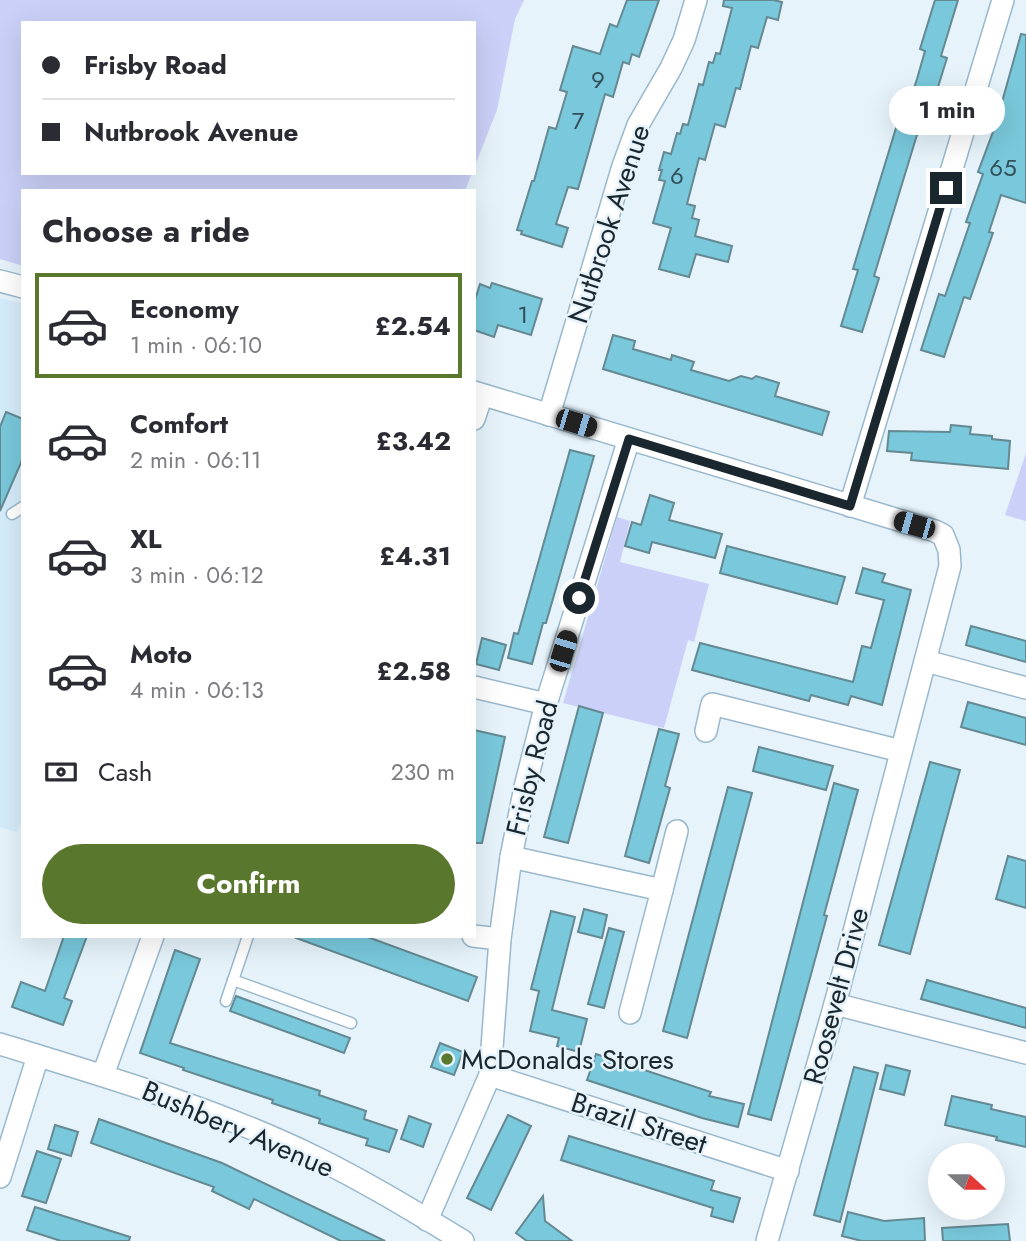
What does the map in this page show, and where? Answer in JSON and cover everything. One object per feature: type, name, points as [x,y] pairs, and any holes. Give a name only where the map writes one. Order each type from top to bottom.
[{"type":"street","name":"Nutbrook Avenue","points":[[549,415],[623,166],[638,125],[684,40],[696,0]]},
{"type":"street","points":[[478,393],[850,506],[1003,0]]},
{"type":"street","points":[[0,281],[21,286]]},
{"type":"street","name":"Frisby Road","points":[[427,1220],[490,1075],[500,939],[511,857],[525,788],[546,704],[629,439]]},
{"type":"street","name":"Roosevelt Drive","points":[[766,1241],[835,1004],[950,566],[949,550],[943,535],[850,506]]},
{"type":"street","points":[[926,661],[1026,688]]},
{"type":"street","points":[[476,687],[546,704]]},
{"type":"street","points":[[706,731],[712,704],[901,751]]},
{"type":"street","points":[[630,1013],[677,831]]},
{"type":"street","name":"Frisby Road","points":[[511,857],[663,890]]},
{"type":"street","points":[[476,936],[500,939]]},
{"type":"street","points":[[103,1075],[152,938]]},
{"type":"street","points":[[835,1004],[1026,1053]]},
{"type":"street","name":"Bushbery Avenue","points":[[0,1044],[168,1097],[274,1138],[317,1158],[463,1241]]},
{"type":"street","points":[[0,1177],[38,1056]]},
{"type":"street","name":"Brazil Street","points":[[490,1075],[788,1171]]},
{"type":"lane","points":[[12,514],[21,508]]},
{"type":"lane","points":[[226,1001],[247,938]]},
{"type":"lane","points":[[233,980],[351,1023]]},
{"type":"shaded area","points":[[0,0],[524,0],[515,19],[497,110],[476,163],[476,21],[21,21],[21,175],[471,175],[466,189],[21,189],[21,265],[0,259]]},
{"type":"shaded area","points":[[0,298],[21,303],[21,823],[17,832],[0,827]]},
{"type":"shaded area","points":[[1026,453],[1026,521],[1005,515]]},
{"type":"shaded area","points":[[617,517],[630,521],[620,562],[709,584],[694,642],[688,640],[664,728],[563,703]]},
{"type":"building","points":[[627,0],[659,0],[639,57],[632,54],[629,64],[623,62],[613,97],[605,94],[578,189],[568,187],[556,224],[568,228],[562,247],[521,234],[522,231],[517,230],[549,127],[556,129],[567,92],[560,90],[573,46],[600,54],[610,24],[617,27]]},
{"type":"building","points":[[724,0],[782,2],[778,20],[767,17],[758,48],[751,46],[740,89],[736,88],[725,127],[715,124],[705,160],[699,158],[687,204],[695,206],[692,218],[699,220],[695,236],[732,246],[728,262],[696,254],[689,277],[659,269],[671,228],[653,223],[665,181],[659,180],[662,170],[659,170],[664,152],[671,154],[677,133],[680,134],[683,124],[688,125],[699,84],[703,85],[709,62],[713,63],[716,53],[720,54],[732,8],[723,6]]},
{"type":"building","points":[[935,0],[958,0],[941,56],[947,58],[930,113],[925,111],[916,138],[874,276],[879,278],[862,332],[841,326],[858,270],[853,269],[903,105],[908,106],[917,79],[925,51],[920,49]]},
{"type":"building","points":[[1021,34],[1026,35],[1026,203],[1001,195],[989,232],[993,233],[970,299],[964,297],[944,357],[921,350],[939,294],[945,296],[970,223],[966,222],[983,174],[978,172],[994,129],[991,128],[999,101],[1002,102]]},
{"type":"building","points":[[492,283],[542,299],[531,335],[498,325],[494,337],[476,331],[476,297],[480,284],[490,288]]},
{"type":"building","points":[[613,335],[635,341],[633,349],[671,360],[672,355],[694,362],[691,370],[729,381],[741,376],[752,379],[756,376],[779,383],[775,396],[829,412],[822,435],[603,369]]},
{"type":"building","points":[[6,412],[21,418],[21,463],[0,511],[0,427]]},
{"type":"building","points":[[951,425],[971,427],[970,434],[1010,441],[1008,469],[911,460],[912,453],[887,451],[889,431],[950,432]]},
{"type":"building","points":[[570,450],[594,456],[532,664],[508,658],[514,633],[518,634]]},
{"type":"building","points":[[650,495],[674,503],[669,520],[722,534],[715,558],[652,542],[649,553],[625,546],[632,522],[641,525]]},
{"type":"building","points":[[727,546],[845,577],[837,604],[720,573]]},
{"type":"building","points":[[863,568],[885,574],[882,582],[911,590],[882,705],[851,696],[848,705],[811,695],[809,701],[692,670],[700,643],[853,682],[862,646],[871,648],[884,600],[856,593]]},
{"type":"building","points":[[971,626],[1026,641],[1026,662],[966,645]]},
{"type":"building","points":[[482,638],[506,645],[499,670],[476,664]]},
{"type":"building","points":[[968,702],[1026,718],[1026,745],[961,727]]},
{"type":"building","points":[[579,706],[603,713],[568,843],[544,837]]},
{"type":"building","points":[[659,729],[679,734],[665,786],[670,788],[649,863],[625,856]]},
{"type":"building","points":[[476,730],[505,737],[482,843],[476,843]]},
{"type":"building","points":[[759,747],[833,766],[826,790],[753,771]]},
{"type":"building","points":[[930,762],[960,770],[910,954],[879,945]]},
{"type":"building","points":[[834,783],[858,790],[824,915],[827,916],[771,1120],[748,1114]]},
{"type":"building","points":[[728,787],[752,793],[687,1038],[663,1031]]},
{"type":"building","points":[[1008,856],[1026,861],[1026,908],[996,899]]},
{"type":"building","points":[[584,909],[607,915],[602,938],[578,932]]},
{"type":"building","points":[[551,911],[575,917],[552,1010],[587,1019],[579,1052],[557,1046],[559,1038],[530,1031],[539,991],[531,989]]},
{"type":"building","points":[[609,928],[624,932],[604,1008],[588,1004]]},
{"type":"building","points":[[63,938],[86,938],[64,998],[72,1001],[63,1025],[12,1007],[21,982],[45,991]]},
{"type":"building","points":[[296,938],[370,938],[477,977],[468,1001]]},
{"type":"building","points":[[175,950],[200,959],[170,1043],[320,1091],[319,1095],[366,1111],[364,1119],[397,1130],[389,1152],[366,1145],[368,1139],[319,1123],[320,1119],[272,1103],[273,1100],[140,1053]]},
{"type":"building","points":[[927,980],[1026,1008],[1026,1028],[921,999]]},
{"type":"building","points":[[236,996],[350,1038],[344,1053],[230,1011]]},
{"type":"building","name":"McDonalds Stores","points":[[440,1043],[463,1052],[454,1075],[431,1067]]},
{"type":"building","points":[[596,1054],[711,1092],[709,1096],[744,1104],[738,1127],[702,1118],[587,1080]]},
{"type":"building","points":[[886,1065],[910,1071],[904,1095],[880,1089]]},
{"type":"building","points":[[854,1067],[878,1073],[840,1222],[814,1215]]},
{"type":"building","points":[[952,1096],[992,1105],[991,1109],[1026,1117],[1026,1147],[945,1125]]},
{"type":"building","points":[[508,1115],[531,1126],[491,1210],[467,1198]]},
{"type":"building","points":[[409,1116],[431,1124],[423,1147],[401,1139]]},
{"type":"building","points":[[99,1119],[222,1163],[385,1241],[341,1241],[254,1199],[249,1209],[212,1191],[214,1187],[91,1143]]},
{"type":"building","points":[[55,1125],[78,1132],[71,1156],[48,1149]]},
{"type":"building","points":[[569,1136],[714,1181],[711,1190],[740,1198],[733,1222],[711,1216],[713,1208],[561,1160]]},
{"type":"building","points":[[37,1151],[61,1159],[46,1203],[22,1196]]},
{"type":"building","points":[[543,1196],[545,1221],[572,1241],[527,1241],[516,1233]]},
{"type":"building","points":[[35,1207],[130,1237],[129,1241],[61,1241],[27,1230]]},
{"type":"building","points":[[848,1212],[884,1221],[924,1218],[925,1241],[862,1241],[842,1236]]},
{"type":"building","points":[[1008,1224],[1010,1241],[943,1241],[942,1228]]},
{"type":"place","name":"McDonalds Stores","points":[[447,1059]]},
{"type":"route","points":[[579,598],[629,439],[850,506],[946,188]]}]
